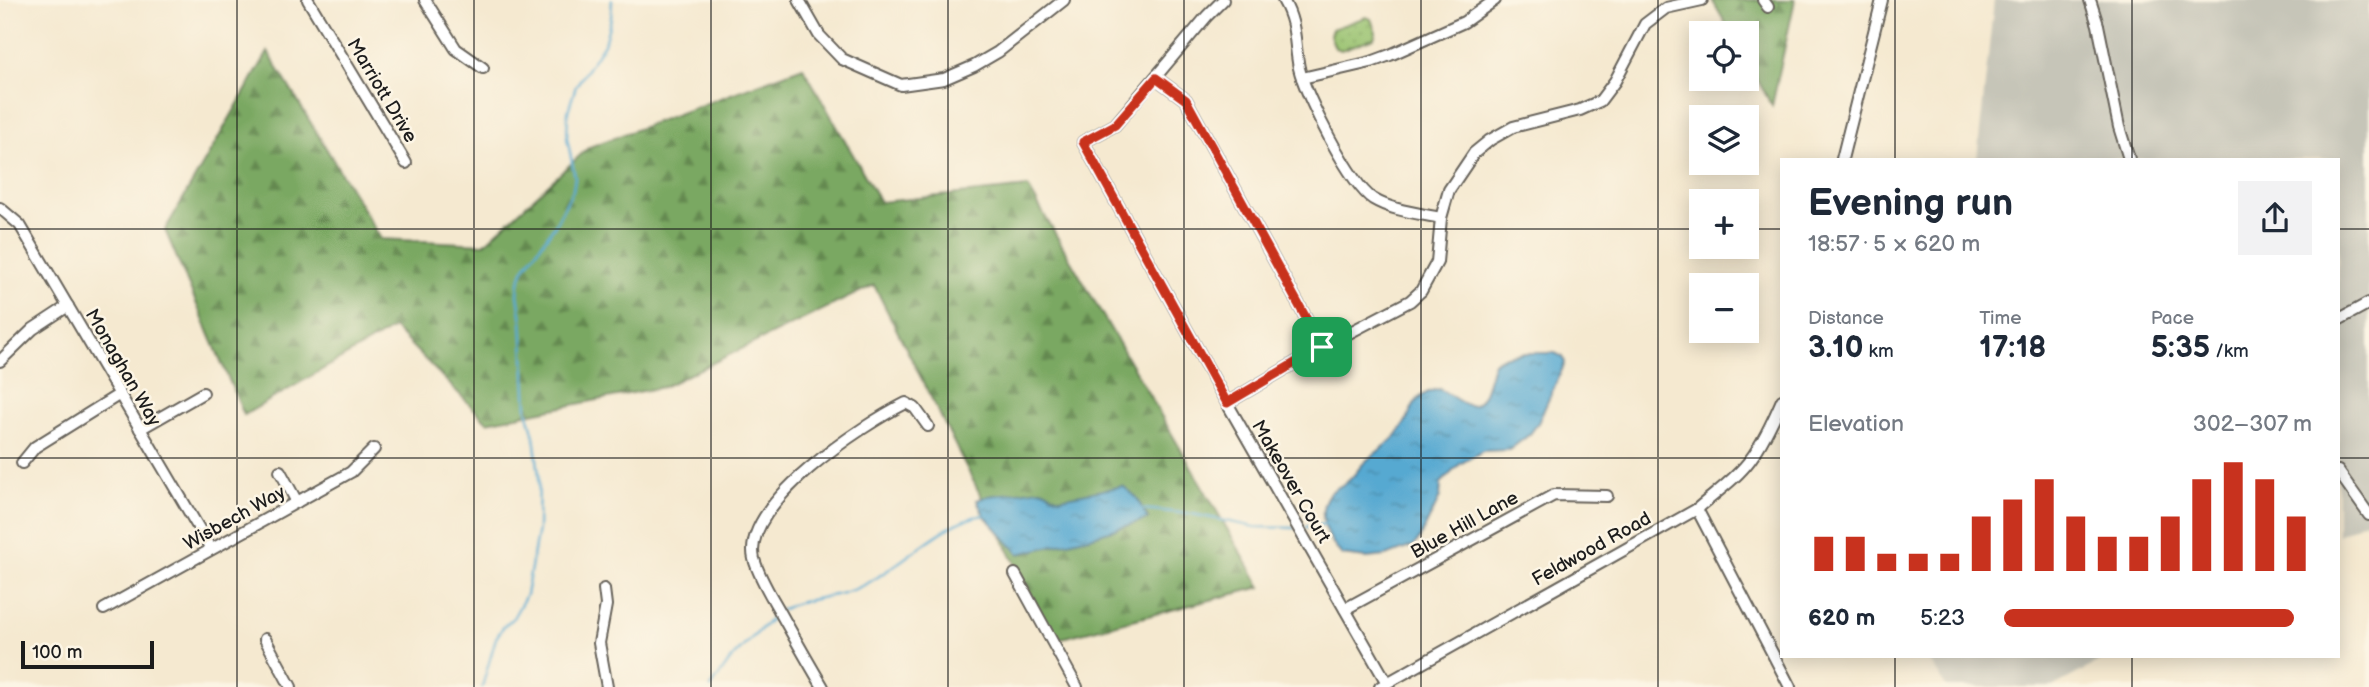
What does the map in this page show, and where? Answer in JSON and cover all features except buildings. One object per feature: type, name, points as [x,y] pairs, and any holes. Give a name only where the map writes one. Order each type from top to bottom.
[{"type":"street","name":"Marriott Drive","points":[[308,0],[406,163]]},
{"type":"street","points":[[425,0],[456,49],[483,68]]},
{"type":"street","points":[[799,0],[819,35],[842,59],[901,85],[944,79],[974,66],[998,52],[1064,0]]},
{"type":"street","name":"Makeover Court","points":[[1223,0],[1115,125],[1083,142],[1227,403],[1345,609],[1383,685]]},
{"type":"street","points":[[1283,0],[1295,25],[1304,88],[1355,181],[1370,197],[1387,206],[1441,218]]},
{"type":"street","points":[[1302,78],[1390,55],[1464,22],[1495,0]]},
{"type":"street","points":[[1227,403],[1322,347],[1410,301],[1421,291],[1437,262],[1441,218],[1449,190],[1478,149],[1513,127],[1580,110],[1600,101],[1615,81],[1645,23],[1666,8],[1702,0]]},
{"type":"street","points":[[1842,158],[1882,0]]},
{"type":"street","points":[[2090,0],[2098,25],[2116,117],[2129,158]]},
{"type":"street","points":[[1156,78],[1186,100],[1322,347]]},
{"type":"street","name":"Monaghan Way","points":[[0,208],[20,225],[211,549]]},
{"type":"street","points":[[2340,319],[2369,303]]},
{"type":"street","points":[[0,360],[33,329],[68,306]]},
{"type":"street","points":[[141,429],[202,393]]},
{"type":"street","points":[[22,463],[35,447],[120,394]]},
{"type":"street","points":[[823,687],[769,592],[754,558],[756,538],[767,515],[794,482],[840,443],[905,403],[915,408],[928,426]]},
{"type":"street","name":"Feldwood Road","points":[[1383,685],[1697,509],[1750,460],[1780,404]]},
{"type":"street","name":"Wisbech Way","points":[[104,609],[351,472],[374,449]]},
{"type":"street","points":[[280,471],[297,502]]},
{"type":"street","points":[[2340,474],[2369,515]]},
{"type":"street","name":"Blue Hill Lane","points":[[1345,609],[1554,495],[1607,496]]},
{"type":"street","points":[[1697,509],[1790,687]]},
{"type":"street","points":[[1015,574],[1077,687]]},
{"type":"street","points":[[604,589],[606,605],[599,643],[607,687]]},
{"type":"street","points":[[265,639],[291,687]]},
{"type":"shaded area","points":[[1994,0],[2369,0],[2369,526],[2365,521],[2340,534],[2340,158],[1977,158]]},
{"type":"shaded area","points":[[1928,658],[2106,658],[2052,687],[1946,687]]},
{"type":"green space","points":[[1712,0],[1795,0],[1772,106],[1759,83],[1759,21],[1724,21]]},
{"type":"green space","points":[[1366,17],[1371,19],[1376,32],[1374,38],[1341,50],[1335,48],[1330,35],[1332,29]]},
{"type":"green space","points":[[268,52],[381,239],[484,244],[589,147],[803,67],[880,202],[1028,187],[1261,587],[1054,640],[874,285],[663,387],[487,422],[394,328],[244,415],[165,230]]},
{"type":"water","points":[[1555,353],[1563,357],[1565,363],[1538,423],[1530,434],[1509,450],[1483,451],[1460,464],[1441,483],[1440,497],[1419,540],[1413,546],[1386,556],[1366,558],[1342,555],[1329,536],[1323,520],[1324,504],[1329,494],[1350,479],[1366,461],[1395,437],[1421,396],[1439,389],[1465,404],[1474,405],[1479,402],[1485,390],[1494,362],[1506,356]]},
{"type":"water","points":[[1123,486],[1137,498],[1148,519],[1019,554],[984,515],[977,500],[1040,489],[1061,498]]},
{"type":"waterway","points":[[482,687],[496,638],[513,618],[526,595],[538,529],[539,475],[534,436],[527,410],[519,282],[524,269],[555,225],[573,190],[575,177],[567,138],[568,111],[576,86],[604,44],[611,18],[612,0]]},
{"type":"waterway","points":[[1142,509],[1192,514],[1255,527],[1295,528]]},
{"type":"waterway","points":[[781,610],[801,602],[854,590],[878,577],[953,526],[984,515]]},
{"type":"waterway","points":[[1306,527],[1325,524]]},
{"type":"waterway","points":[[711,687],[731,659],[776,614]]},
{"type":"route","points":[[1156,78],[1186,100],[1322,347],[1227,403],[1083,142],[1115,125],[1156,78]]}]
